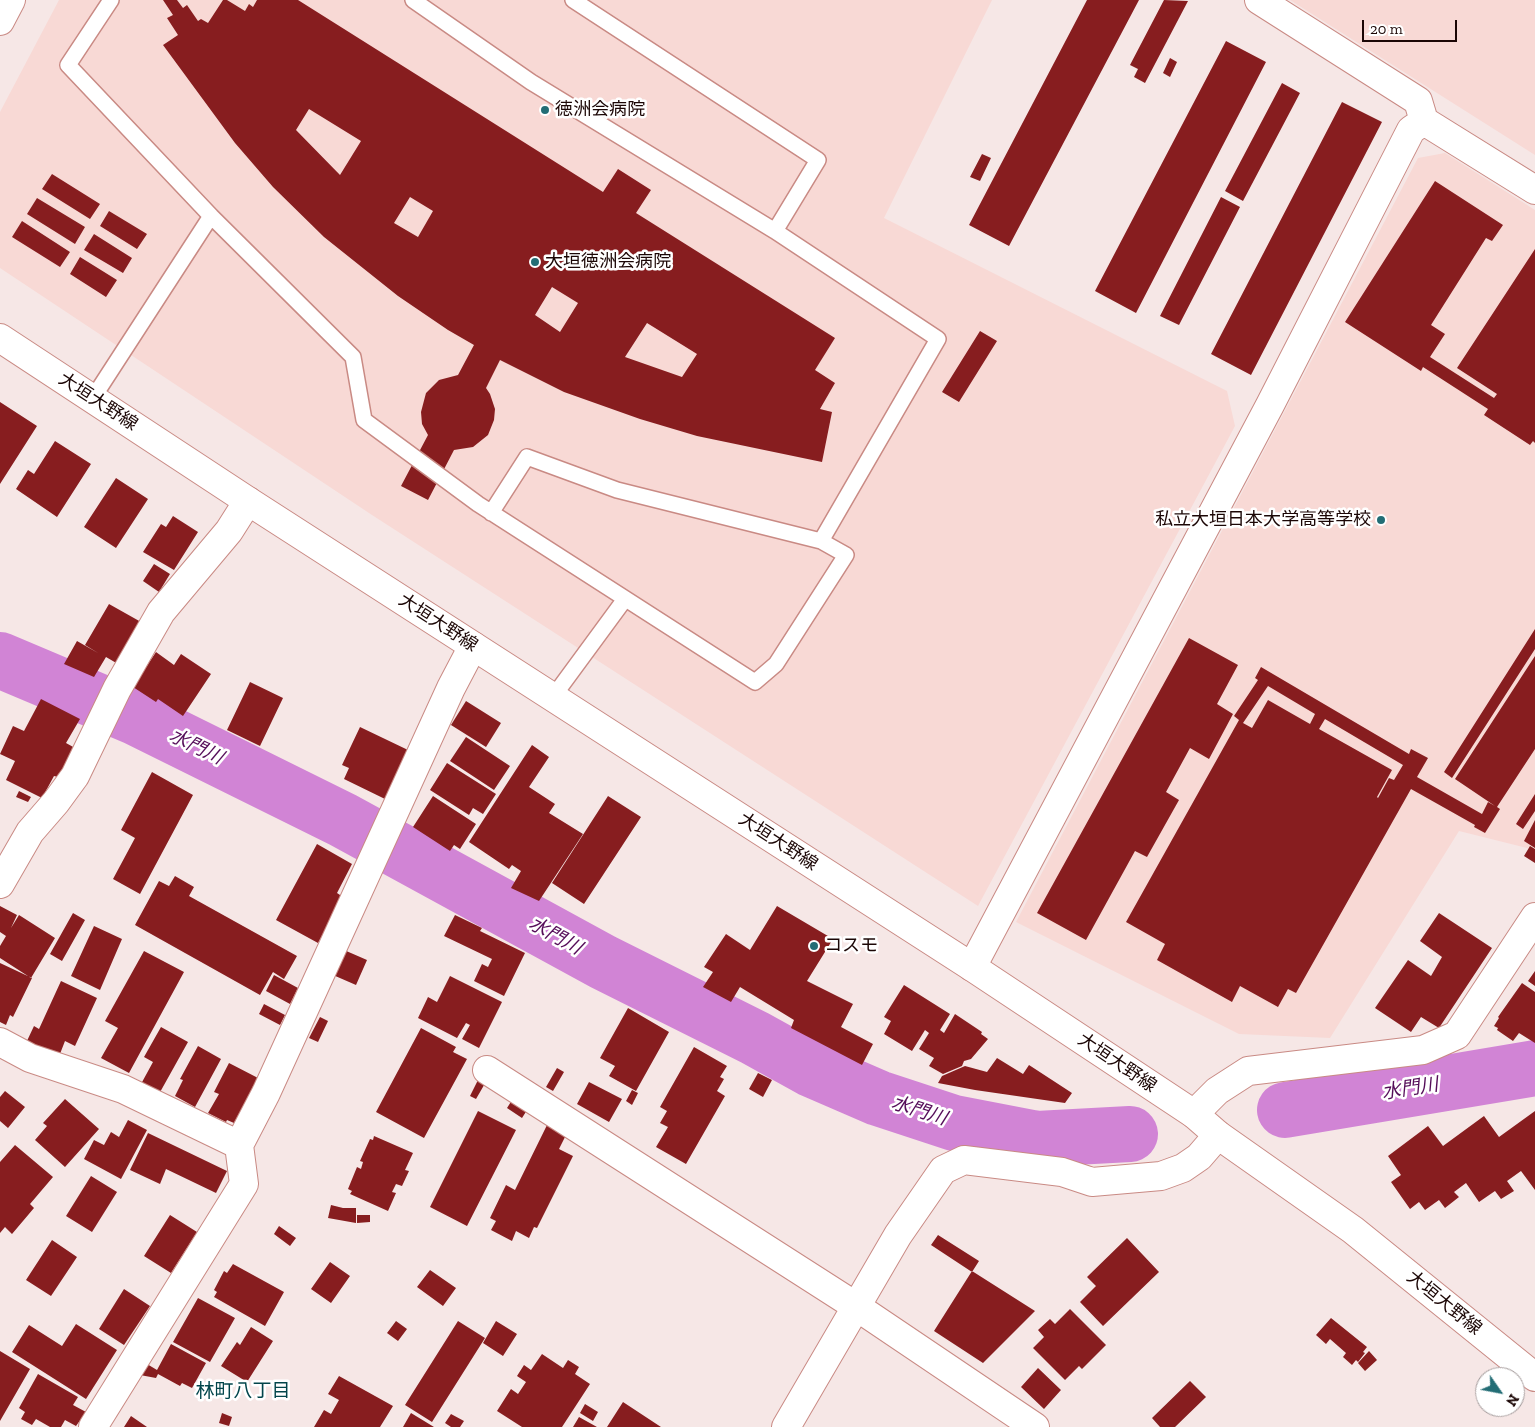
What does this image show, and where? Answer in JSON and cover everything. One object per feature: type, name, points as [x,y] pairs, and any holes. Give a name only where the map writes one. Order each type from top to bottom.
[{"type":"street","points":[[0,21],[11,0]]},
{"type":"street","points":[[1259,0],[1418,101],[1424,121],[1535,190]]},
{"type":"street","points":[[972,967],[1265,413],[1411,130],[1424,121]]},
{"type":"street","name":"大垣大野線","points":[[0,338],[248,501],[972,967],[1194,1114],[1218,1135],[1353,1230],[1535,1377]]},
{"type":"street","points":[[0,884],[30,832],[75,776],[117,689],[161,612],[229,532],[248,501]]},
{"type":"street","points":[[93,1427],[244,1184],[240,1146],[374,859],[451,688],[473,646]]},
{"type":"street","points":[[1194,1114],[1217,1091],[1248,1071],[1423,1050],[1457,1035],[1535,917]]},
{"type":"street","points":[[0,1042],[30,1058],[123,1089],[240,1146]]},
{"type":"street","points":[[487,1070],[857,1307],[1035,1427]]},
{"type":"street","points":[[786,1427],[898,1235],[943,1170],[964,1160],[1062,1172],[1092,1182],[1162,1176],[1183,1168],[1199,1156],[1218,1135]]},
{"type":"lane","points":[[111,0],[68,65],[211,216],[353,357],[364,420],[491,512],[755,682],[776,664],[846,555],[822,541],[617,490],[527,457],[491,512]]},
{"type":"lane","points":[[413,0],[530,82],[775,231],[938,339],[822,541]]},
{"type":"lane","points":[[573,0],[596,6],[818,160],[775,231]]},
{"type":"lane","points":[[93,398],[211,216]]},
{"type":"lane","points":[[553,697],[624,599]]},
{"type":"shaded area","points":[[59,0],[992,0],[884,218],[1227,391],[1235,426],[978,906],[372,515],[0,268],[0,112]]},
{"type":"shaded area","points":[[1290,0],[1535,0],[1535,155]]},
{"type":"shaded area","name":"私立大垣日本大学高等学校","points":[[1445,153],[1535,210],[1535,850],[1459,831],[1330,1038],[1239,1034],[1016,922],[1418,158]]},
{"type":"building","name":"大垣徳洲会病院","points":[[163,0],[177,0],[183,8],[187,5],[198,21],[201,19],[208,23],[223,0],[227,0],[245,11],[249,4],[253,7],[257,0],[298,0],[603,192],[618,169],[651,190],[636,213],[835,338],[815,370],[835,383],[820,409],[832,412],[822,462],[697,436],[640,419],[564,392],[500,360],[486,388],[495,409],[494,420],[488,435],[473,447],[454,450],[428,500],[401,486],[428,435],[422,424],[421,412],[426,393],[439,380],[458,375],[474,345],[398,296],[324,237],[273,187],[235,143],[163,45],[178,35],[167,18],[173,15]],"holes":[[[309,109],[361,141],[340,175],[296,130]],[[410,197],[433,211],[418,237],[394,223]],[[552,287],[578,303],[560,332],[535,315]],[[647,323],[697,354],[682,377],[625,357]]]},
{"type":"building","points":[[1087,0],[1139,0],[1009,246],[969,225]]},
{"type":"building","points":[[1164,0],[1188,1],[1145,83],[1134,77],[1138,69],[1130,65]]},
{"type":"building","points":[[1226,41],[1266,62],[1136,313],[1095,291]]},
{"type":"building","points":[[1170,58],[1177,62],[1170,77],[1163,73]]},
{"type":"building","points":[[1282,83],[1300,93],[1243,201],[1225,191]]},
{"type":"building","points":[[1342,102],[1382,122],[1251,375],[1211,354]]},
{"type":"building","points":[[982,154],[991,158],[980,181],[970,177]]},
{"type":"building","points":[[52,174],[100,204],[90,219],[42,189]]},
{"type":"building","points":[[1435,181],[1503,225],[1492,241],[1486,238],[1431,325],[1445,334],[1430,357],[1494,398],[1497,394],[1457,368],[1535,249],[1535,443],[1533,441],[1530,445],[1484,415],[1488,409],[1423,367],[1421,371],[1345,322]]},
{"type":"building","points":[[1221,197],[1240,207],[1179,325],[1160,316]]},
{"type":"building","points":[[37,198],[85,227],[75,244],[27,214]]},
{"type":"building","points":[[109,211],[147,234],[137,249],[100,226]]},
{"type":"building","points":[[22,221],[70,252],[60,267],[12,237]]},
{"type":"building","points":[[94,234],[132,258],[123,273],[84,250]]},
{"type":"building","points":[[80,257],[117,280],[106,297],[70,274]]},
{"type":"building","points":[[980,331],[997,341],[959,402],[942,392]]},
{"type":"building","points":[[0,402],[37,426],[0,484]]},
{"type":"building","points":[[55,441],[91,464],[57,517],[16,489],[28,470],[34,474]]},
{"type":"building","points":[[116,478],[148,499],[116,548],[84,527]]},
{"type":"building","points":[[173,516],[198,532],[174,570],[143,552],[161,524],[166,527]]},
{"type":"building","points":[[154,564],[170,574],[159,592],[143,581]]},
{"type":"building","points":[[109,604],[141,622],[118,664],[106,657],[94,677],[64,664],[77,641],[98,653],[85,645]]},
{"type":"building","points":[[1535,629],[1535,649],[1452,778],[1444,772]]},
{"type":"building","points":[[1189,638],[1238,665],[1217,704],[1233,714],[1209,759],[1190,748],[1166,792],[1179,800],[1147,857],[1135,851],[1086,940],[1037,913]]},
{"type":"building","points":[[156,652],[174,665],[181,654],[211,674],[183,716],[158,699],[156,702],[133,687]]},
{"type":"building","points":[[1535,656],[1535,749],[1497,807],[1500,809],[1485,833],[1474,827],[1475,825],[1411,789],[1296,993],[1288,989],[1278,1007],[1240,986],[1232,1002],[1157,960],[1165,944],[1126,922],[1239,720],[1234,716],[1258,680],[1255,678],[1261,667],[1409,754],[1411,749],[1428,758],[1417,777],[1482,814],[1488,802],[1495,806],[1455,779]],"holes":[[[1268,686],[1315,714],[1310,724],[1268,700],[1252,728],[1243,723]],[[1325,719],[1403,765],[1394,780],[1389,778],[1378,798],[1392,770],[1319,729]]]},
{"type":"building","points":[[250,682],[283,698],[260,746],[227,730]]},
{"type":"building","points":[[41,699],[80,719],[66,743],[75,748],[58,777],[54,776],[42,798],[6,780],[15,761],[0,754],[13,726],[24,731]]},
{"type":"building","points":[[466,701],[501,723],[486,747],[451,725]]},
{"type":"building","points":[[360,727],[408,750],[385,799],[344,779],[349,768],[342,765]]},
{"type":"building","points":[[466,737],[510,766],[494,790],[450,761]]},
{"type":"building","points":[[532,745],[549,757],[529,787],[555,804],[549,813],[583,834],[539,901],[511,888],[521,871],[512,865],[509,869],[469,842]]},
{"type":"building","points":[[447,763],[496,794],[483,814],[473,808],[469,815],[430,790]]},
{"type":"building","points":[[152,772],[193,795],[140,894],[113,879],[135,838],[121,830]]},
{"type":"building","points":[[19,791],[31,797],[28,802],[16,797]]},
{"type":"building","points":[[1535,794],[1535,811],[1523,829],[1516,824]]},
{"type":"building","points":[[433,796],[476,824],[460,849],[454,845],[450,851],[413,827]]},
{"type":"building","points":[[608,796],[641,817],[584,904],[552,883]]},
{"type":"building","points":[[1535,820],[1535,848],[1524,841]]},
{"type":"building","points":[[317,844],[352,864],[337,893],[343,897],[318,943],[276,920]]},
{"type":"building","points":[[1530,846],[1535,849],[1535,863],[1524,856]]},
{"type":"building","points":[[175,876],[194,887],[189,896],[297,956],[284,979],[273,972],[260,995],[135,925],[159,881],[169,886]]},
{"type":"building","points":[[0,906],[17,915],[11,928],[19,915],[55,938],[31,978],[0,958],[0,946],[6,936],[0,932]]},
{"type":"building","points":[[777,906],[833,939],[807,981],[853,1004],[841,1027],[873,1044],[862,1065],[791,1028],[794,1020],[740,987],[731,1002],[703,987],[713,972],[704,967],[726,934],[750,950]]},
{"type":"building","points":[[73,913],[85,920],[62,961],[50,954]]},
{"type":"building","points":[[1439,913],[1492,948],[1439,1028],[1421,1017],[1411,1032],[1375,1008],[1408,960],[1431,976],[1442,957],[1420,941]]},
{"type":"building","points":[[455,915],[482,928],[480,931],[525,953],[504,996],[474,981],[482,964],[488,967],[492,959],[444,936]]},
{"type":"building","points":[[94,926],[122,939],[100,990],[71,976]]},
{"type":"building","points":[[344,950],[367,960],[356,985],[333,975]]},
{"type":"building","points":[[144,951],[184,972],[129,1073],[101,1058],[118,1028],[105,1021]]},
{"type":"building","points":[[0,963],[32,978],[13,1017],[10,1015],[6,1025],[0,1022]]},
{"type":"building","points":[[1535,971],[1535,986],[1528,981]]},
{"type":"building","points":[[274,975],[298,988],[290,1004],[266,991]]},
{"type":"building","points":[[450,976],[502,1002],[479,1048],[462,1039],[470,1025],[466,1023],[457,1038],[418,1018],[428,997],[437,1002]]},
{"type":"building","points":[[61,981],[97,998],[75,1046],[65,1041],[58,1059],[26,1043],[34,1026],[39,1029]]},
{"type":"building","points":[[1522,983],[1535,992],[1535,1043],[1519,1033],[1513,1041],[1494,1026],[1498,1017]]},
{"type":"building","points":[[904,985],[950,1014],[940,1030],[944,1033],[955,1014],[982,1032],[981,1034],[988,1039],[971,1059],[964,1061],[962,1066],[943,1074],[929,1066],[934,1058],[919,1049],[929,1033],[925,1030],[912,1051],[884,1034],[891,1021],[884,1017]]},
{"type":"building","points":[[264,1004],[285,1015],[280,1025],[259,1014]]},
{"type":"building","points":[[628,1008],[669,1032],[636,1091],[609,1076],[615,1066],[600,1058]]},
{"type":"building","points":[[320,1017],[328,1021],[318,1042],[309,1038]]},
{"type":"building","points":[[161,1027],[188,1042],[159,1094],[141,1084],[153,1062],[144,1057]]},
{"type":"building","points":[[421,1028],[456,1047],[453,1052],[467,1059],[424,1138],[376,1112]]},
{"type":"building","points":[[198,1046],[221,1059],[195,1107],[175,1096],[183,1080],[180,1079]]},
{"type":"building","points":[[694,1047],[727,1066],[720,1077],[724,1079],[717,1091],[725,1096],[686,1164],[656,1147],[668,1127],[660,1123],[667,1111],[660,1107]]},
{"type":"building","points":[[997,1058],[1023,1074],[1029,1065],[1072,1093],[1065,1103],[938,1083],[942,1076],[965,1066],[987,1072]]},
{"type":"building","points":[[229,1063],[258,1078],[234,1123],[227,1120],[226,1122],[208,1113],[219,1094],[214,1092]]},
{"type":"building","points":[[557,1068],[564,1072],[553,1091],[546,1087]]},
{"type":"building","points":[[758,1073],[772,1080],[763,1097],[749,1089]]},
{"type":"building","points":[[480,1076],[487,1080],[476,1099],[470,1096]]},
{"type":"building","points":[[589,1082],[622,1099],[609,1122],[577,1104]]},
{"type":"building","points":[[632,1090],[638,1093],[632,1105],[626,1101]]},
{"type":"building","points":[[5,1091],[25,1107],[8,1128],[0,1121],[0,1097]]},
{"type":"building","points":[[514,1097],[529,1107],[522,1118],[507,1108]]},
{"type":"building","points":[[65,1099],[99,1129],[65,1167],[35,1140],[47,1126],[43,1123]]},
{"type":"building","points":[[478,1111],[516,1130],[467,1226],[430,1207]]},
{"type":"building","points":[[1535,1111],[1535,1190],[1521,1171],[1507,1181],[1514,1191],[1501,1199],[1495,1191],[1479,1202],[1466,1183],[1454,1192],[1459,1197],[1445,1208],[1439,1200],[1425,1210],[1419,1202],[1410,1209],[1391,1182],[1401,1175],[1388,1156],[1428,1126],[1443,1146],[1484,1116],[1499,1137]]},
{"type":"building","points":[[128,1120],[147,1130],[121,1179],[84,1159],[94,1140],[104,1145],[111,1132],[119,1137]]},
{"type":"building","points":[[549,1121],[568,1131],[559,1149],[573,1156],[537,1228],[534,1227],[529,1238],[516,1231],[512,1241],[491,1230],[496,1221],[490,1218],[506,1185],[515,1190]]},
{"type":"building","points":[[148,1133],[227,1171],[216,1193],[166,1169],[160,1184],[130,1170]]},
{"type":"building","points":[[374,1136],[413,1153],[405,1170],[409,1171],[402,1186],[396,1184],[392,1192],[396,1193],[388,1211],[350,1194],[352,1191],[348,1189],[357,1167],[361,1169],[363,1162],[360,1161],[370,1139],[373,1140]]},
{"type":"building","points":[[15,1145],[53,1177],[30,1204],[34,1208],[12,1234],[5,1227],[0,1233],[0,1162]]},
{"type":"building","points":[[91,1176],[117,1192],[92,1232],[66,1216]]},
{"type":"building","points":[[331,1205],[343,1208],[356,1208],[356,1223],[328,1218]]},
{"type":"building","points":[[170,1215],[197,1232],[171,1273],[144,1256]]},
{"type":"building","points":[[357,1215],[370,1215],[370,1222],[357,1223]]},
{"type":"building","points":[[279,1226],[296,1238],[290,1246],[274,1234]]},
{"type":"building","points":[[938,1235],[979,1261],[972,1272],[931,1245]]},
{"type":"building","points":[[1127,1238],[1159,1272],[1103,1326],[1080,1302],[1096,1286],[1087,1277]]},
{"type":"building","points":[[52,1240],[77,1257],[51,1296],[26,1280]]},
{"type":"building","points":[[330,1262],[350,1276],[331,1303],[311,1289]]},
{"type":"building","points":[[233,1264],[284,1292],[265,1326],[214,1297],[217,1292],[214,1290],[224,1271],[227,1273]]},
{"type":"building","points":[[430,1270],[456,1288],[443,1306],[417,1287]]},
{"type":"building","points":[[972,1271],[1035,1311],[983,1363],[934,1331]]},
{"type":"building","points":[[124,1289],[150,1306],[124,1345],[99,1329]]},
{"type":"building","points":[[198,1298],[235,1318],[210,1362],[173,1342]]},
{"type":"building","points":[[1070,1309],[1106,1345],[1082,1369],[1079,1366],[1065,1380],[1033,1348],[1044,1337],[1038,1330],[1050,1319],[1055,1324]]},
{"type":"building","points":[[1331,1318],[1367,1347],[1358,1362],[1356,1360],[1352,1365],[1343,1357],[1346,1353],[1330,1339],[1326,1344],[1316,1335]]},
{"type":"building","points":[[396,1321],[407,1329],[398,1341],[387,1333]]},
{"type":"building","points":[[458,1321],[485,1338],[432,1422],[405,1405]]},
{"type":"building","points":[[496,1321],[517,1334],[503,1356],[483,1343]]},
{"type":"building","points":[[76,1324],[117,1350],[86,1399],[12,1352],[29,1325],[62,1346]]},
{"type":"building","points":[[251,1327],[273,1341],[247,1382],[221,1366],[237,1342],[240,1345]]},
{"type":"building","points":[[171,1344],[206,1363],[192,1388],[182,1383],[180,1386],[158,1374],[156,1378],[140,1375],[147,1364],[157,1370]]},
{"type":"building","points":[[0,1351],[30,1369],[0,1421]]},
{"type":"building","points":[[1369,1351],[1377,1360],[1365,1371],[1358,1363]]},
{"type":"building","points":[[542,1354],[563,1368],[568,1360],[579,1367],[575,1374],[590,1384],[562,1427],[522,1427],[497,1411],[511,1389],[518,1394],[526,1382],[517,1376],[524,1365],[531,1370]]},
{"type":"building","points":[[1038,1368],[1061,1390],[1044,1409],[1021,1387]]},
{"type":"building","points":[[38,1374],[78,1397],[73,1405],[86,1412],[76,1426],[65,1420],[61,1427],[50,1427],[36,1419],[32,1425],[21,1419],[25,1412],[19,1408]]},
{"type":"building","points":[[339,1376],[393,1406],[380,1427],[314,1427],[324,1410],[331,1414],[339,1400],[328,1394]]},
{"type":"building","points":[[1190,1381],[1206,1397],[1175,1427],[1160,1427],[1152,1418]]},
{"type":"building","points":[[623,1402],[661,1427],[607,1427]]},
{"type":"building","points":[[585,1404],[598,1412],[593,1421],[580,1413]]},
{"type":"building","points":[[222,1413],[232,1417],[229,1426],[219,1423]]},
{"type":"building","points":[[411,1413],[434,1427],[403,1427]]},
{"type":"building","points":[[451,1414],[464,1421],[460,1427],[451,1427],[445,1423]]},
{"type":"building","points":[[131,1416],[147,1427],[124,1427]]},
{"type":"building","points":[[579,1417],[597,1427],[573,1427]]},
{"type":"waterway","name":"水門川","points":[[0,660],[135,717],[343,820],[603,962],[755,1038],[811,1069],[878,1098],[954,1123],[1037,1139],[1130,1134]]},
{"type":"waterway","name":"水門川","points":[[1285,1110],[1535,1068]]},
{"type":"place","name":"徳洲会病院","points":[[545,110]]},
{"type":"place","name":"大垣徳洲会病院","points":[[535,262]]},
{"type":"place","name":"私立大垣日本大学高等学校","points":[[1381,520]]},
{"type":"place","name":"コスモ","points":[[814,946]]},
{"type":"district","name":"林町八丁目","points":[[243,1392]]}]
